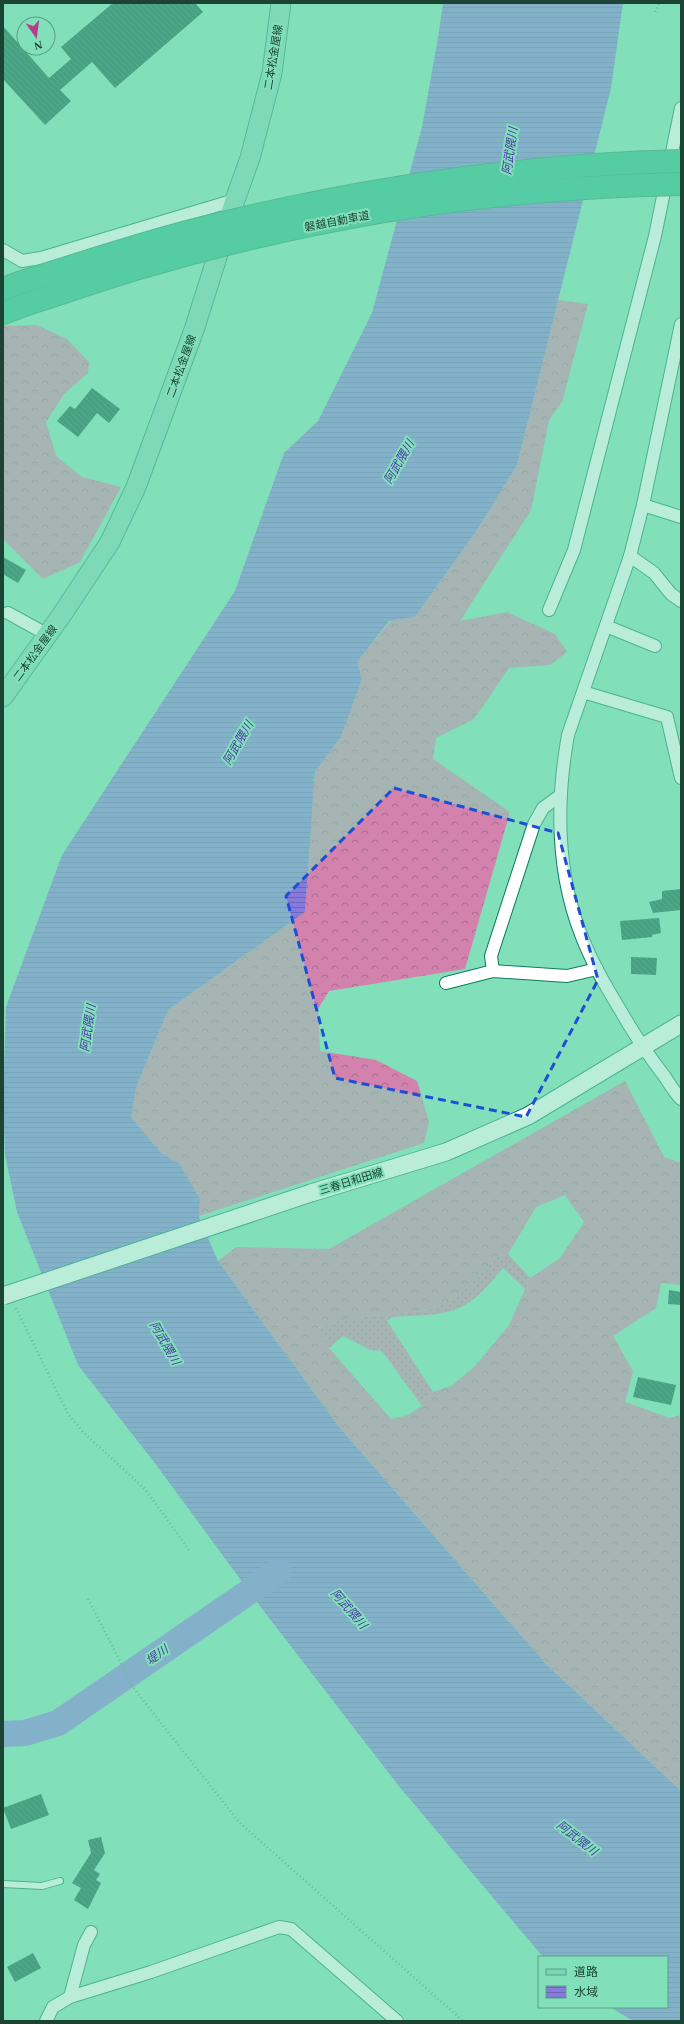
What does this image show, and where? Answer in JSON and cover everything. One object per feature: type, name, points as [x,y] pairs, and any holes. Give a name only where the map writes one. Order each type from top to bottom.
[{"type":"highway","name":"磐越自動車道","points":[[11,286],[194,230],[372,192],[547,170],[681,161]]},
{"type":"highway","name":"磐越自動車道","points":[[3,313],[140,268],[283,232],[335,221],[414,207],[495,197],[563,190],[681,184]]},
{"type":"main road","name":"二本松金屋線","points":[[3,697],[48,635],[110,542],[136,487],[194,330],[235,200],[250,158],[272,74],[281,3]]},
{"type":"main road","name":"三春日和田線","points":[[3,1296],[311,1193],[446,1152],[528,1116],[644,1048],[681,1024]]},
{"type":"street","points":[[549,610],[574,550],[655,236],[681,108]]},
{"type":"street","points":[[3,250],[22,262],[41,258],[235,200]]},
{"type":"street","points":[[680,1098],[644,1048],[597,970],[581,936],[575,918],[560,852],[559,822],[564,759],[568,735],[630,556],[643,505],[681,324]]},
{"type":"street","points":[[643,505],[681,517]]},
{"type":"street","points":[[630,556],[654,574],[671,594],[681,601]]},
{"type":"street","points":[[8,613],[48,635]]},
{"type":"street","points":[[606,626],[655,646]]},
{"type":"street","points":[[583,692],[667,717],[681,778]]},
{"type":"street","points":[[493,971],[491,956],[534,824],[543,808],[561,795]]},
{"type":"street","points":[[446,983],[493,971],[567,976],[597,970]]},
{"type":"street","points":[[46,2021],[53,2007],[70,1997],[151,1972],[279,1927],[291,1929],[397,2021]]},
{"type":"street","points":[[70,1997],[84,1945],[91,1932]]},
{"type":"lane","points":[[3,1884],[42,1886],[60,1881]]},
{"type":"path","points":[[655,12],[659,3]]},
{"type":"path","points":[[16,1307],[68,1414],[84,1433],[145,1489],[189,1550]]},
{"type":"path","points":[[88,1599],[136,1690],[239,1822],[463,2021]]},
{"type":"highlighted area","points":[[394,788],[558,833],[598,980],[526,1117],[335,1078],[286,896]]},
{"type":"green space","points":[[558,300],[588,304],[562,402],[549,420],[531,510],[460,621],[507,612],[555,634],[567,652],[550,665],[509,668],[474,719],[436,738],[433,759],[510,812],[465,969],[329,991],[318,1009],[320,1051],[376,1060],[417,1081],[429,1122],[424,1143],[199,1216],[200,1199],[179,1163],[161,1153],[131,1117],[136,1088],[168,1010],[305,912],[315,770],[341,737],[362,679],[357,662],[390,621],[415,617],[479,527],[517,465]]},
{"type":"green space","points":[[37,325],[67,339],[89,362],[88,373],[64,394],[46,422],[56,456],[82,477],[121,487],[80,562],[43,579],[3,539],[3,326]]},
{"type":"green space","points":[[625,1081],[664,1157],[681,1163],[681,1285],[661,1283],[656,1308],[613,1336],[633,1371],[625,1402],[670,1418],[681,1415],[681,1791],[545,1663],[339,1427],[218,1261],[236,1247],[329,1249]],"holes":[[[565,1195],[584,1222],[560,1258],[530,1278],[509,1325],[476,1365],[453,1385],[433,1392],[422,1406],[408,1415],[391,1419],[329,1348],[318,1328],[345,1319],[427,1310],[448,1302],[470,1285],[499,1256],[508,1254],[536,1207]]]},
{"type":"green space","points":[[508,1254],[530,1278],[525,1289],[503,1268],[476,1297],[457,1309],[439,1314],[392,1317],[387,1321],[433,1392],[422,1406],[382,1351],[370,1350],[343,1336],[329,1348],[318,1328],[345,1319],[427,1310],[448,1302],[470,1285],[499,1256]]},
{"type":"water","name":"阿武隈川","points":[[443,3],[623,3],[611,88],[517,465],[479,527],[415,617],[389,621],[357,662],[362,679],[341,737],[315,771],[305,912],[168,1010],[136,1088],[131,1117],[161,1153],[179,1163],[200,1199],[199,1217],[218,1261],[339,1427],[545,1663],[681,1791],[681,2021],[633,2021],[612,2008],[668,2008],[668,1956],[542,1956],[398,1785],[266,1614],[154,1462],[78,1365],[17,1212],[5,1155],[3,1102],[6,1007],[62,855],[235,591],[284,453],[318,421],[372,313],[422,127]]},
{"type":"building","points":[[113,3],[195,3],[203,12],[115,88],[92,62],[60,90],[71,101],[45,125],[3,79],[3,26],[16,41],[16,56],[30,56],[49,78],[71,59],[61,47]]},
{"type":"building","points":[[92,388],[120,409],[109,423],[97,413],[78,437],[57,421],[70,406],[75,409]]},
{"type":"building","points":[[3,557],[26,570],[18,583],[3,574]]},
{"type":"building","points":[[681,889],[681,910],[653,913],[649,902],[662,899],[662,891]]},
{"type":"building","points":[[659,918],[661,933],[652,935],[652,937],[622,940],[620,921]]},
{"type":"building","points":[[631,957],[657,958],[656,975],[631,974]]},
{"type":"building","points":[[669,1290],[681,1292],[681,1305],[668,1304]]},
{"type":"building","points":[[638,1377],[676,1385],[671,1405],[633,1397]]},
{"type":"building","points":[[41,1794],[49,1815],[11,1829],[3,1808]]},
{"type":"building","points":[[101,1837],[105,1853],[94,1870],[100,1874],[96,1880],[101,1883],[88,1909],[74,1900],[81,1888],[72,1883],[91,1853],[88,1840]]},
{"type":"building","points":[[33,1953],[41,1968],[15,1982],[7,1967]]},
{"type":"waterway","name":"堤川","points":[[3,1734],[25,1733],[58,1723],[278,1572]]}]
